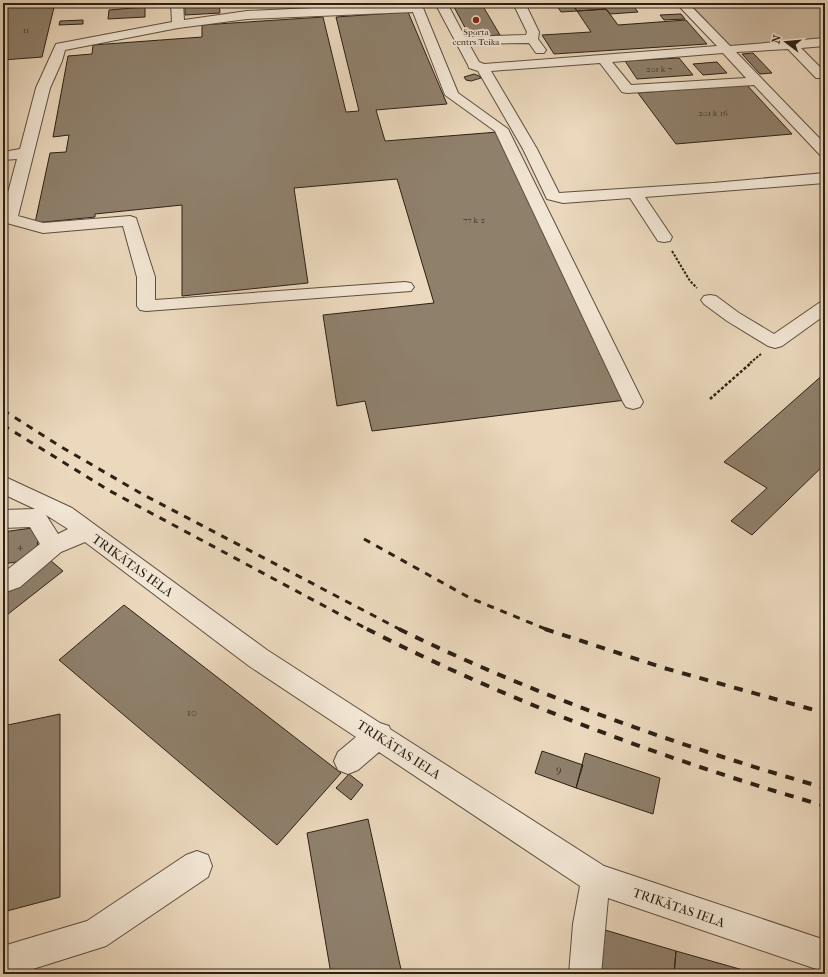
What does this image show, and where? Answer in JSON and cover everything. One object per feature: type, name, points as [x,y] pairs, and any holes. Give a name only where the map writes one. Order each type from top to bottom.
[{"type":"street","points":[[178,3],[178,24]]},
{"type":"street","points":[[442,3],[476,67],[482,68],[545,58]]},
{"type":"street","points":[[519,3],[533,32],[532,39],[545,58]]},
{"type":"street","points":[[682,3],[825,152]]},
{"type":"street","points":[[405,287],[146,306],[146,278],[130,221],[43,228],[9,219],[43,88],[56,61],[60,47],[246,9],[416,5],[452,95],[501,129],[633,402]]},
{"type":"street","points":[[496,49],[532,39]]},
{"type":"street","points":[[461,41],[545,58],[603,59],[825,42]]},
{"type":"street","points":[[791,45],[821,75]]},
{"type":"street","points":[[603,59],[627,89],[758,81]]},
{"type":"street","points":[[482,68],[530,150],[553,196],[563,198],[635,194],[825,178]]},
{"type":"street","points":[[3,156],[26,153]]},
{"type":"street","points":[[635,194],[664,237]]},
{"type":"street","points":[[710,300],[733,317],[775,342],[825,307]]},
{"type":"street","name":"TRIKĀTAS IELA","points":[[3,484],[64,514],[258,658],[379,735],[596,879],[825,956]]},
{"type":"street","points":[[3,519],[36,518],[53,546]]},
{"type":"street","points":[[3,583],[12,580],[53,546],[87,530]]},
{"type":"street","points":[[348,761],[379,735]]},
{"type":"street","points":[[9,965],[95,935],[197,866]]},
{"type":"street","points":[[585,974],[588,924],[596,879]]},
{"type":"path","points":[[664,237],[690,281],[710,300]]},
{"type":"path","points":[[710,398],[775,342]]},
{"type":"shaded area","points":[[689,3],[825,3],[825,39],[730,46]]},
{"type":"building","points":[[3,3],[55,3],[42,57],[3,60]]},
{"type":"building","points":[[129,3],[151,3],[150,6],[127,7]]},
{"type":"building","points":[[185,3],[219,3],[220,13],[185,15]]},
{"type":"building","points":[[364,3],[386,3],[386,4],[365,6]]},
{"type":"building","name":"Sporta centrs Teika","points":[[481,3],[500,35],[470,37],[453,5]]},
{"type":"building","points":[[555,3],[571,3],[577,11],[561,12]]},
{"type":"building","points":[[571,3],[666,3],[667,5],[634,7],[638,12],[610,14],[606,9],[577,11]]},
{"type":"building","points":[[145,7],[145,17],[108,19],[109,10]]},
{"type":"building","points":[[606,9],[618,25],[686,20],[707,44],[554,54],[542,35],[591,32],[577,11]]},
{"type":"building","points":[[408,12],[447,104],[376,110],[385,141],[498,132],[626,400],[372,431],[365,401],[337,406],[323,315],[434,303],[397,179],[294,188],[308,283],[182,296],[182,205],[95,214],[95,217],[35,223],[50,153],[66,152],[69,135],[53,137],[68,56],[92,54],[93,45],[202,37],[202,25],[323,17],[346,112],[359,111],[336,17]]},
{"type":"building","points":[[681,14],[685,19],[664,20],[660,15]]},
{"type":"building","points":[[83,20],[83,24],[59,25],[60,21]]},
{"type":"building","points":[[753,53],[772,73],[760,74],[742,54]]},
{"type":"building","points":[[679,58],[693,75],[637,79],[625,61]]},
{"type":"building","points":[[717,62],[727,73],[703,75],[693,64]]},
{"type":"building","points":[[474,74],[481,78],[471,81],[466,80],[464,77]]},
{"type":"building","points":[[746,84],[792,134],[676,144],[638,93]]},
{"type":"building","points":[[825,373],[825,464],[752,535],[731,521],[767,488],[724,462]]},
{"type":"building","points":[[39,527],[36,559],[3,564],[3,532]]},
{"type":"building","points":[[50,560],[63,571],[3,618],[3,596]]},
{"type":"building","points":[[124,605],[341,773],[277,845],[59,660]]},
{"type":"building","points":[[60,714],[60,897],[3,912],[3,726]]},
{"type":"building","points":[[542,751],[583,765],[576,788],[535,773]]},
{"type":"building","points":[[585,753],[660,778],[653,814],[576,788]]},
{"type":"building","points":[[349,774],[363,785],[351,800],[336,788]]},
{"type":"building","points":[[368,819],[402,974],[331,974],[307,833]]},
{"type":"building","points":[[605,930],[676,951],[674,974],[599,974]]},
{"type":"building","points":[[676,951],[757,974],[674,974]]},
{"type":"railway","points":[[3,410],[58,445],[142,494],[400,629]]},
{"type":"railway","points":[[3,425],[110,491],[369,630]]},
{"type":"railway","points":[[364,539],[470,598],[548,630]]},
{"type":"railway","points":[[400,629],[555,698],[662,737],[825,788]]},
{"type":"railway","points":[[369,630],[478,682],[535,706],[649,750],[825,806]]},
{"type":"railway","points":[[548,630],[664,668],[825,713]]},
{"type":"place","name":"Sporta centrs Teika","points":[[476,20]]}]
